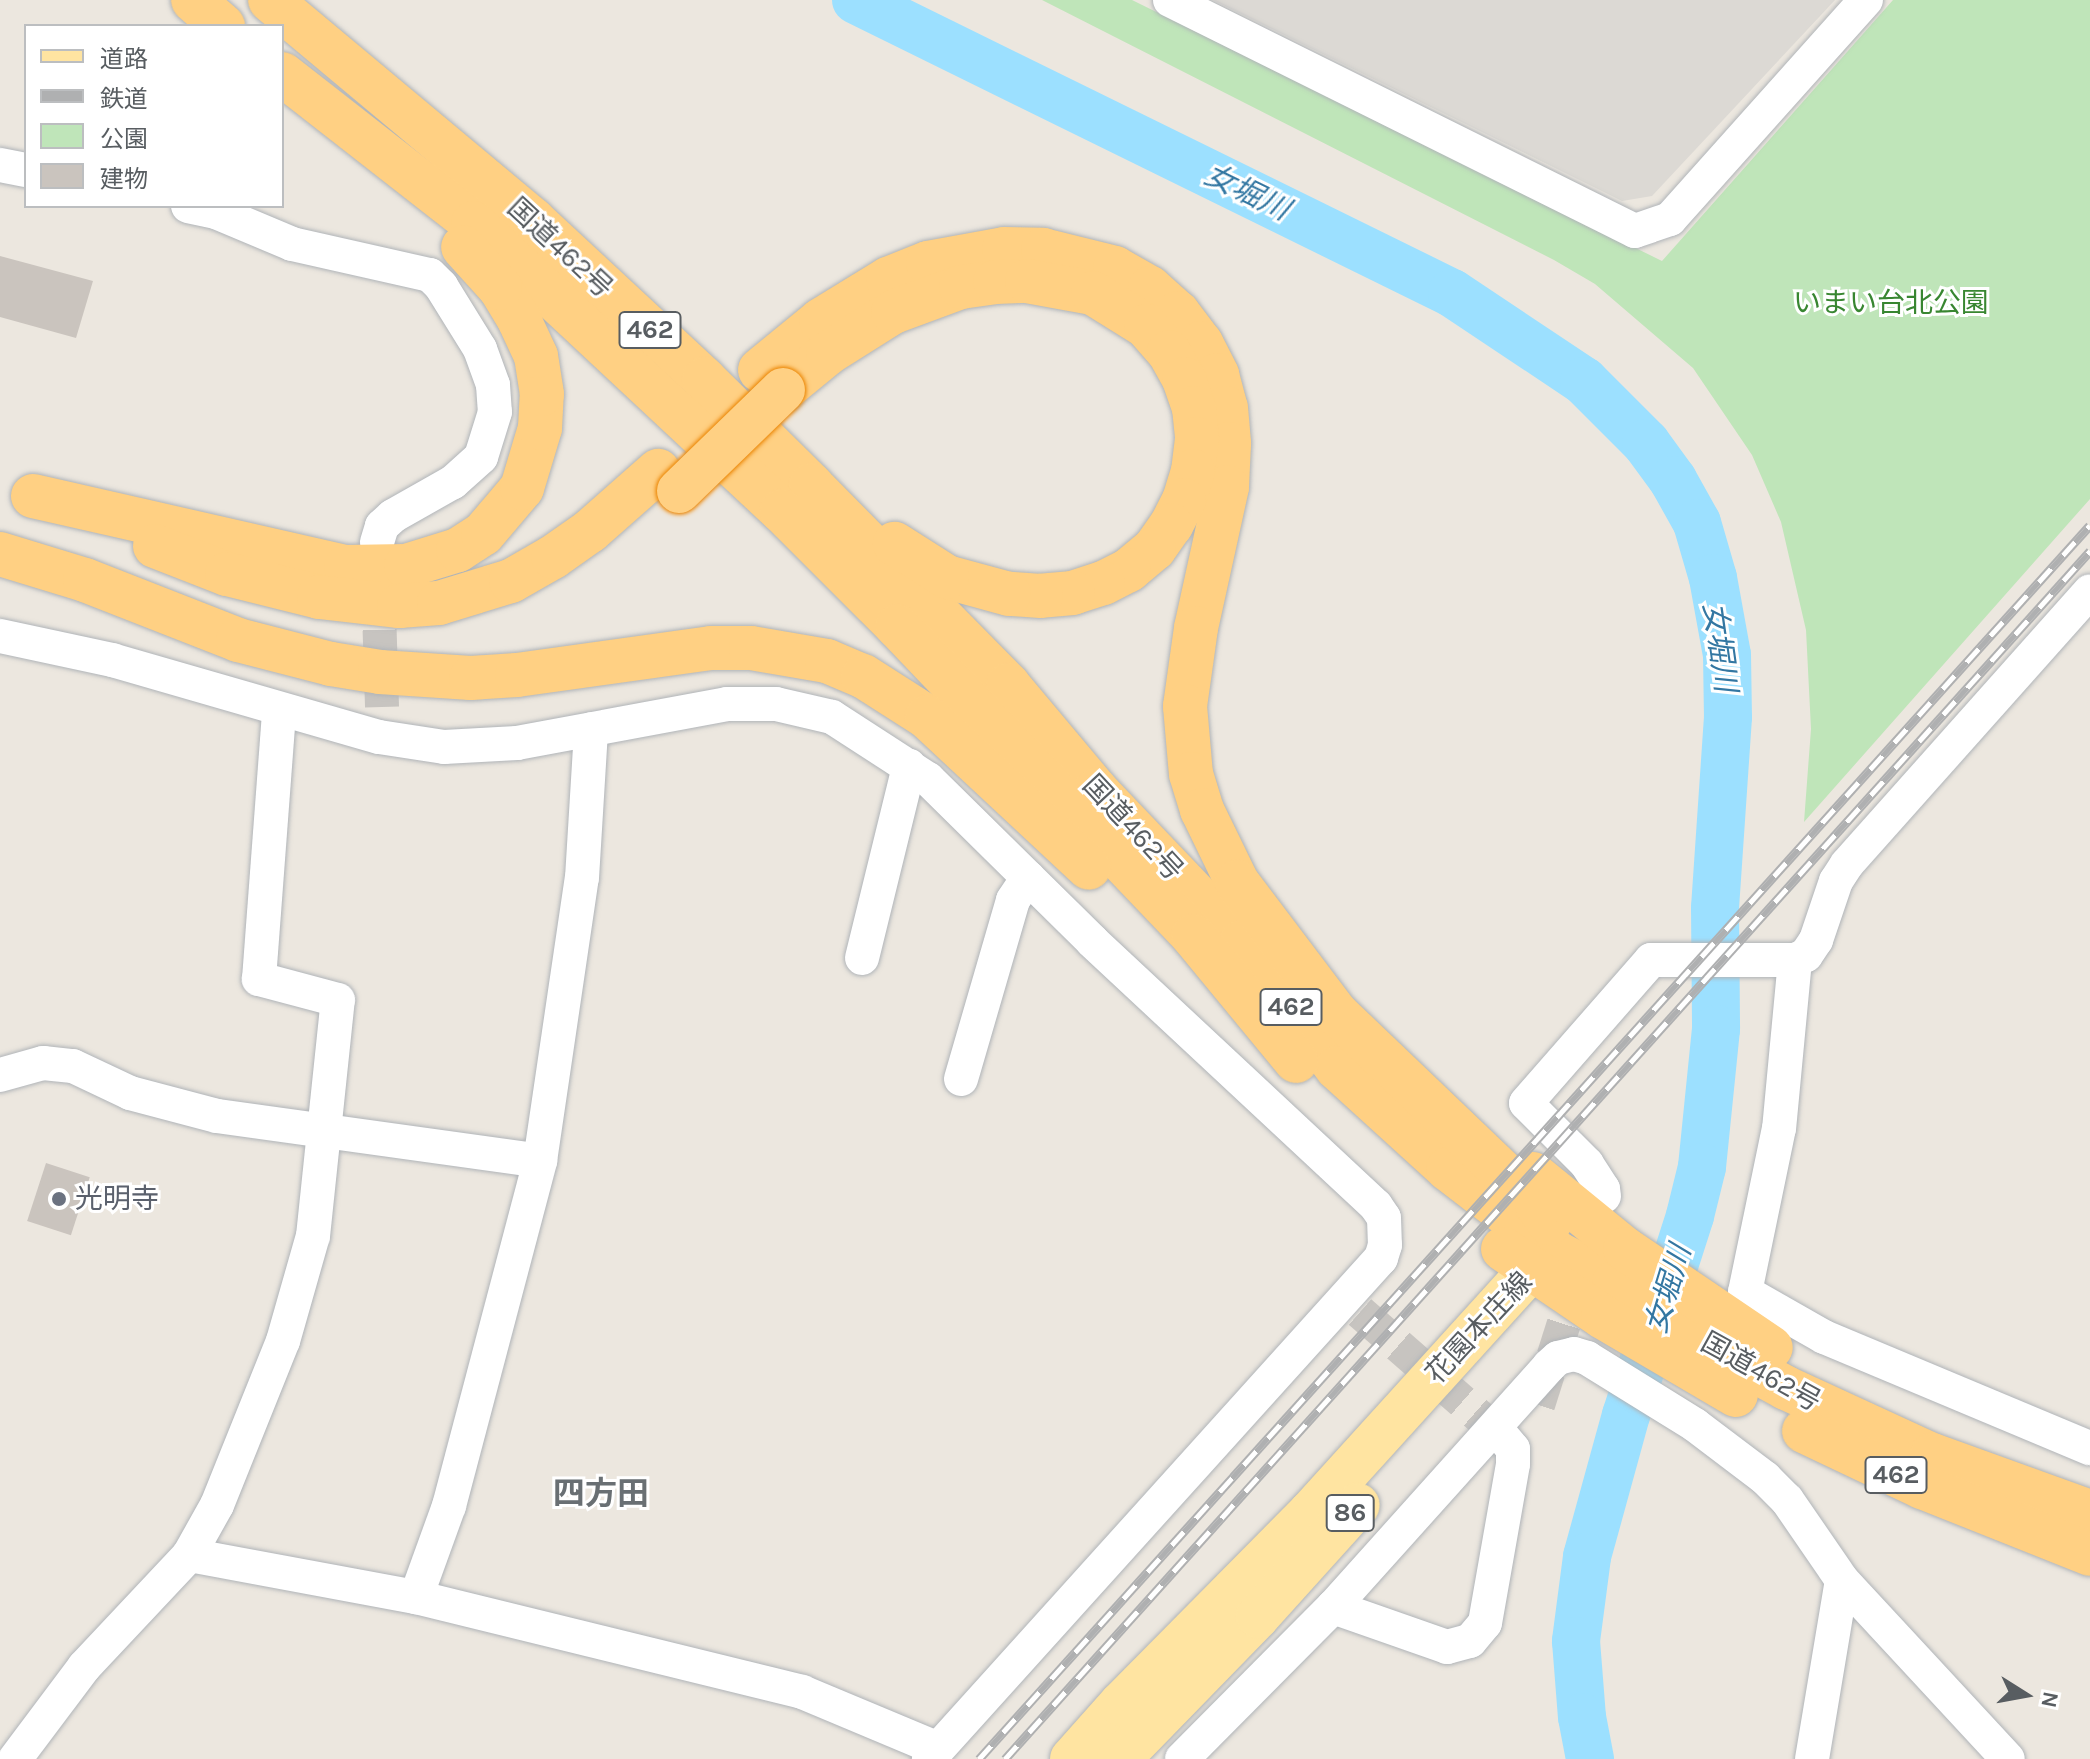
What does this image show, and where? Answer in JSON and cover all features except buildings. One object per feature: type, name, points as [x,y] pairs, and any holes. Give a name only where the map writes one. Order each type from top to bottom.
[{"type":"highway","points":[[193,0],[221,24]]},
{"type":"highway","name":"国道462号","points":[[270,0],[365,60],[704,379],[1008,685],[1096,790],[1241,942],[1337,1068],[1459,1178],[1547,1270]]},
{"type":"highway","name":"国道462号","points":[[284,76],[473,223],[782,511],[897,626],[1193,936],[1319,1089],[1397,1163],[1547,1270],[1614,1283],[1922,1487],[2090,1554]]},
{"type":"highway","points":[[16,491],[311,560],[378,569],[433,560],[458,550],[483,534],[522,488],[535,450],[542,394],[536,356],[520,321],[500,288],[469,252],[284,83]]},
{"type":"highway","points":[[533,220],[690,348],[891,540],[947,577],[1009,594],[1041,596],[1103,583],[1129,570],[1154,549],[1184,500],[1193,471],[1197,439],[1194,408],[1184,379],[1169,352],[1146,326],[1122,308],[1093,293],[1061,285],[995,282],[927,297],[772,380]]},
{"type":"highway","points":[[85,580],[358,632],[436,633],[509,612],[580,574],[668,481],[772,380],[821,320],[888,279],[940,260],[1004,249],[1043,250],[1115,268],[1150,288],[1178,313],[1201,343],[1217,375],[1226,408],[1229,444],[1227,487],[1188,667],[1186,741],[1195,786],[1217,843],[1237,882],[1337,1014],[1537,1205],[1550,1223],[1547,1270]]},
{"type":"highway","points":[[16,491],[227,574],[319,597],[399,606],[439,603],[511,581],[668,481]]},
{"type":"highway","points":[[0,554],[85,580],[238,640],[331,664],[380,672],[471,678],[565,669],[670,652],[751,648],[827,661],[895,694],[957,741],[1319,1089]]},
{"type":"highway","points":[[1264,920],[1400,1056],[1614,1283],[1720,1352],[1807,1369],[1884,1408],[2090,1492]]},
{"type":"highway","name":"国道462号","points":[[1720,1352],[1860,1425],[2090,1512]]},
{"type":"main road","name":"花園本庄線","points":[[1072,1759],[1121,1704],[1547,1270]]},
{"type":"main road","name":"花園本庄線","points":[[1119,1759],[1258,1616],[1547,1270]]},
{"type":"street","points":[[1170,0],[1635,231],[1670,219],[1866,0]]},
{"type":"street","points":[[0,165],[24,170]]},
{"type":"street","points":[[197,208],[216,212],[292,244],[430,275],[441,286],[480,349],[493,385],[495,412],[481,457],[453,482],[393,516],[382,526],[377,542]]},
{"type":"street","points":[[1604,1196],[1603,1189],[1587,1164],[1526,1103],[1647,963],[1662,958],[1790,960],[1812,948],[1836,881],[1847,864],[2090,591]]},
{"type":"street","points":[[1,637],[112,660],[279,710],[380,722],[444,747],[517,743],[727,704],[776,704],[832,717],[928,779],[1028,878],[1376,1206],[1384,1218],[1385,1245],[1381,1258],[1352,1304],[933,1754],[802,1692],[416,1597],[189,1555]]},
{"type":"street","points":[[15,1759],[84,1667],[189,1555],[217,1505],[283,1341],[313,1236],[338,1000],[259,979],[279,710]]},
{"type":"street","points":[[416,1597],[449,1506],[540,1161],[582,878],[591,729]]},
{"type":"street","points":[[862,958],[909,766]]},
{"type":"street","points":[[961,1079],[1013,900],[1028,878]]},
{"type":"street","points":[[1790,960],[1779,1128],[1745,1292],[1824,1337],[2090,1448]]},
{"type":"street","points":[[0,1075],[43,1063],[73,1066],[130,1093],[217,1116],[540,1161]]},
{"type":"street","points":[[1182,1759],[1333,1607],[1549,1366],[1558,1358],[1574,1354],[1587,1358],[1695,1425],[1743,1459],[1787,1500],[1842,1580],[2008,1759]]},
{"type":"street","points":[[1333,1607],[1447,1647],[1470,1641],[1485,1623],[1508,1443],[1538,1405]]},
{"type":"street","points":[[1812,1759],[1842,1580]]},
{"type":"shaded area","points":[[1213,0],[1835,0],[1652,196],[1622,201]]},
{"type":"green space","name":"いまい台北公園","points":[[1042,0],[1132,0],[1662,261],[1893,0],[2090,0],[2090,499],[1804,822],[1811,729],[1806,630],[1781,522],[1752,455],[1693,368],[1595,284],[1554,260]]},
{"type":"waterway","name":"女堀川","points":[[856,0],[1452,293],[1584,381],[1646,443],[1673,480],[1697,523],[1713,578],[1727,655],[1728,717],[1715,908],[1716,1029],[1702,1167],[1690,1216],[1626,1415],[1587,1557],[1576,1641],[1582,1717],[1590,1759]]},
{"type":"tunnel","points":[[378,579],[382,707]]},
{"type":"tunnel","points":[[1538,1405],[1579,1276]]},
{"type":"tunnel","points":[[1360,1312],[1503,1437]]},
{"type":"railway","points":[[979,1759],[2090,525]]},
{"type":"railway","points":[[1005,1759],[2090,551]]},
{"type":"place","name":"光明寺","points":[[59,1199]]},
{"type":"district","name":"四方田","points":[[601,1494]]}]
